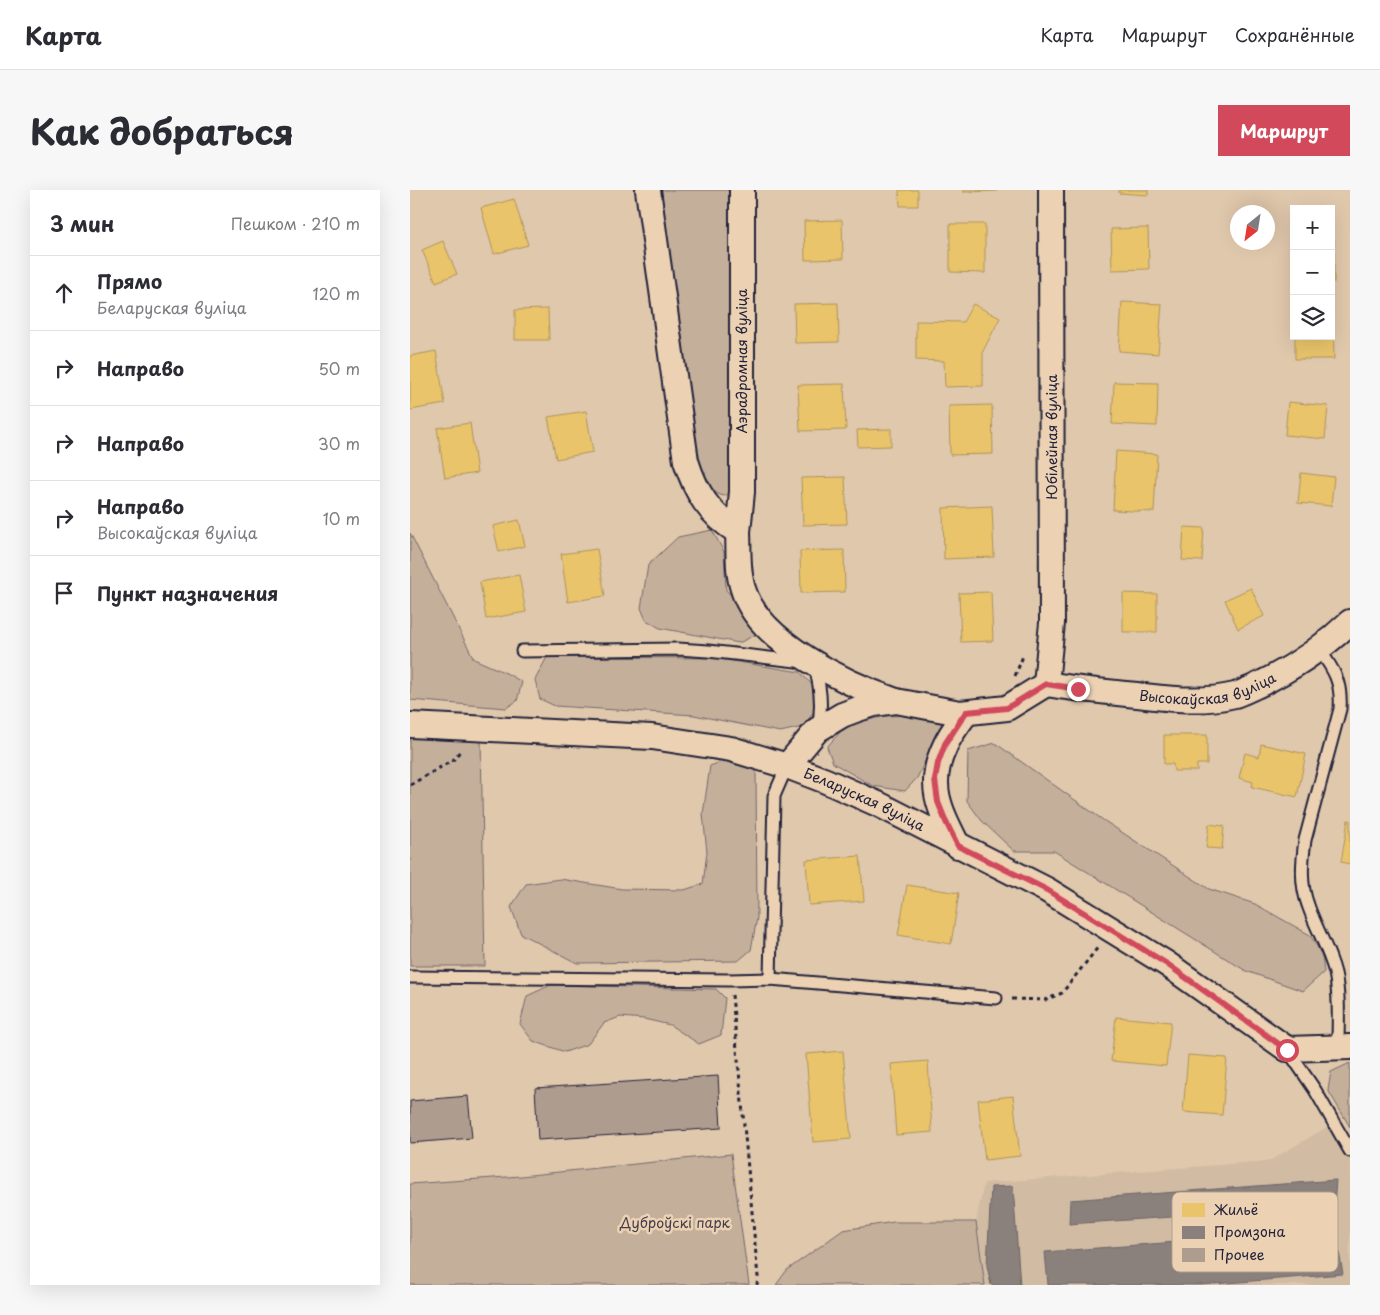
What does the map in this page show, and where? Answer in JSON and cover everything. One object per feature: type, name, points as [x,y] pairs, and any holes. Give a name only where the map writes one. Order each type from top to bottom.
[{"type":"street","points":[[648,190],[686,461],[698,493],[727,526],[738,532]]},
{"type":"street","name":"Аэрадромная вуліца","points":[[742,190],[742,492],[738,532],[740,575],[743,590],[758,618],[784,642],[814,663],[858,686],[896,701]]},
{"type":"street","name":"Юбілейная вуліца","points":[[1046,684],[1052,623],[1051,190]]},
{"type":"street","name":"Высокаўская вуліца","points":[[1046,684],[1177,700],[1208,700],[1237,694],[1265,682],[1319,649],[1350,622]]},
{"type":"street","points":[[787,766],[817,730],[842,715],[858,709],[874,704],[896,701],[960,713],[1007,708],[1046,684]]},
{"type":"street","points":[[958,846],[938,802],[935,780],[938,763],[945,744],[966,712]]},
{"type":"street","name":"Беларуская вуліца","points":[[410,725],[652,737],[730,749],[787,766],[880,805],[1047,890],[1167,964],[1287,1050]]},
{"type":"street","points":[[1287,1050],[1344,1047]]},
{"type":"lane","points":[[522,651],[678,649],[814,663],[818,676],[821,705],[817,730]]},
{"type":"lane","points":[[1319,649],[1338,680],[1341,695],[1340,709],[1305,840],[1302,882],[1307,904],[1327,948],[1335,974],[1344,1047]]},
{"type":"lane","points":[[770,979],[774,796],[787,766]]},
{"type":"lane","points":[[410,977],[770,979],[996,998]]},
{"type":"lane","points":[[1287,1050],[1315,1090],[1350,1151]]},
{"type":"path","points":[[410,785],[453,760],[480,728]]},
{"type":"path","points":[[996,998],[1045,1000],[1062,993],[1111,930]]},
{"type":"path","points":[[730,980],[758,1277],[757,1285]]},
{"type":"shaded area","points":[[1334,1123],[1350,1151],[1350,1285],[985,1285],[976,1222],[984,1183],[1269,1161]]},
{"type":"green space","points":[[658,190],[734,190],[731,492],[725,496],[719,495],[710,488],[696,460]]},
{"type":"green space","points":[[712,530],[724,552],[726,590],[751,616],[755,635],[739,643],[660,628],[646,620],[641,608],[648,565],[678,537]]},
{"type":"green space","points":[[410,533],[474,659],[522,682],[517,701],[506,708],[410,700]]},
{"type":"green space","points":[[547,657],[714,658],[800,672],[815,688],[815,710],[803,727],[780,732],[694,715],[555,706],[540,699],[535,680]]},
{"type":"green space","points":[[914,715],[942,719],[947,730],[932,747],[917,778],[905,791],[873,786],[833,763],[827,747],[847,724],[887,716]]},
{"type":"green space","points":[[410,736],[481,739],[485,966],[410,966]]},
{"type":"green space","points":[[995,743],[1103,820],[1209,889],[1255,904],[1310,935],[1322,955],[1324,972],[1303,991],[1246,971],[1054,851],[1014,851],[982,821],[967,801],[968,751]]},
{"type":"green space","points":[[729,759],[756,770],[757,918],[751,950],[738,961],[577,963],[521,934],[511,907],[526,884],[560,879],[622,889],[684,890],[703,884],[707,852],[703,814],[710,766]]},
{"type":"green space","points":[[551,985],[716,989],[725,998],[721,1035],[699,1044],[670,1025],[644,1019],[620,1017],[604,1023],[588,1044],[565,1052],[533,1041],[520,1024],[527,996]]},
{"type":"green space","points":[[1350,1063],[1350,1127],[1328,1090],[1331,1072]]},
{"type":"green space","name":"Дуброўскі парк","points":[[731,1154],[749,1285],[410,1285],[410,1184],[521,1176]]},
{"type":"green space","points":[[894,1222],[976,1222],[985,1285],[776,1285],[787,1270],[843,1230]]},
{"type":"building: Жильё","points":[[899,190],[918,190],[918,206],[900,206]]},
{"type":"building: Жильё","points":[[963,190],[997,190],[997,191],[963,192]]},
{"type":"building: Жильё","points":[[1119,190],[1148,190],[1148,195],[1119,193]]},
{"type":"building: Жильё","points":[[514,199],[528,245],[494,254],[481,208]]},
{"type":"building: Жильё","points":[[842,220],[843,259],[805,260],[804,221]]},
{"type":"building: Жильё","points":[[950,224],[985,224],[985,273],[950,272]]},
{"type":"building: Жильё","points":[[1148,228],[1149,269],[1112,270],[1111,229]]},
{"type":"building: Жильё","points":[[443,241],[457,274],[436,282],[422,250]]},
{"type":"building: Жильё","points":[[1122,302],[1162,304],[1158,354],[1119,351]]},
{"type":"building: Жильё","points":[[838,303],[839,342],[795,343],[794,304]]},
{"type":"building: Жильё","points":[[973,304],[1000,318],[983,351],[983,386],[945,387],[944,361],[916,360],[916,321],[963,322]]},
{"type":"building: Жильё","points":[[548,309],[549,340],[515,340],[515,310]]},
{"type":"building: Жильё","points":[[1295,340],[1334,340],[1334,359],[1295,359]]},
{"type":"building: Жильё","points":[[436,351],[445,404],[410,410],[410,356]]},
{"type":"building: Жильё","points":[[1114,382],[1158,383],[1157,426],[1112,424]]},
{"type":"building: Жильё","points":[[844,384],[846,430],[800,431],[798,385]]},
{"type":"building: Жильё","points":[[1288,402],[1328,406],[1325,439],[1285,435]]},
{"type":"building: Жильё","points":[[992,405],[993,454],[950,455],[949,406]]},
{"type":"building: Жильё","points":[[586,411],[593,452],[556,459],[548,417]]},
{"type":"building: Жильё","points":[[470,423],[477,473],[445,478],[437,428]]},
{"type":"building: Жильё","points":[[891,429],[891,446],[858,447],[857,430]]},
{"type":"building: Жильё","points":[[1116,451],[1157,454],[1154,512],[1113,510]]},
{"type":"building: Жильё","points":[[1301,473],[1334,477],[1331,506],[1298,503]]},
{"type":"building: Жильё","points":[[845,477],[847,524],[803,525],[801,478]]},
{"type":"building: Жильё","points":[[992,506],[994,557],[944,559],[943,508]]},
{"type":"building: Жильё","points":[[519,520],[525,546],[499,552],[493,526]]},
{"type":"building: Жильё","points":[[1184,527],[1204,528],[1202,561],[1182,560]]},
{"type":"building: Жильё","points":[[597,549],[605,596],[568,602],[561,554]]},
{"type":"building: Жильё","points":[[844,550],[845,592],[801,593],[800,551]]},
{"type":"building: Жильё","points":[[519,575],[526,612],[486,619],[480,582]]},
{"type":"building: Жильё","points":[[1251,588],[1264,616],[1238,629],[1225,600]]},
{"type":"building: Жильё","points":[[991,592],[993,641],[961,642],[959,593]]},
{"type":"building: Жильё","points":[[1123,593],[1157,594],[1157,632],[1123,632]]},
{"type":"building: Жильё","points":[[1164,735],[1207,735],[1207,764],[1197,764],[1197,771],[1174,771],[1173,764],[1164,764]]},
{"type":"building: Жильё","points":[[1261,744],[1306,754],[1297,797],[1252,787],[1253,782],[1239,778],[1245,753],[1259,757]]},
{"type":"building: Жильё","points":[[1348,820],[1350,820],[1350,864],[1341,862]]},
{"type":"building: Жильё","points":[[1209,824],[1224,826],[1222,849],[1206,848]]},
{"type":"building: Жильё","points":[[860,856],[864,901],[809,905],[806,860]]},
{"type":"building: Жильё","points":[[907,885],[959,893],[951,944],[898,935]]},
{"type":"building: Жильё","points":[[1116,1017],[1171,1022],[1166,1066],[1111,1061]]},
{"type":"building: Жильё","points":[[843,1051],[851,1139],[813,1142],[806,1054]]},
{"type":"building: Жильё","points":[[1188,1055],[1227,1058],[1222,1115],[1183,1112]]},
{"type":"building: Жильё","points":[[928,1061],[932,1132],[896,1135],[891,1064]]},
{"type":"building: Жильё","points":[[1013,1096],[1020,1156],[985,1160],[978,1100]]},
{"type":"building: Промзона","points":[[1336,1180],[1335,1192],[1176,1192]]},
{"type":"building: Промзона","points":[[1013,1186],[1020,1285],[991,1285],[987,1266],[991,1187]]},
{"type":"building: Промзона","points":[[1172,1192],[1172,1217],[1069,1224],[1070,1200]]},
{"type":"building: Промзона","points":[[1172,1242],[1172,1272],[1338,1272],[1338,1246],[1343,1274],[1201,1285],[1048,1285],[1045,1252]]},
{"type":"building: Прочее","points":[[718,1076],[721,1128],[538,1140],[535,1088]]},
{"type":"building: Прочее","points":[[468,1096],[472,1138],[410,1143],[410,1101]]},
{"type":"route","points":[[1078,689],[1046,684],[1007,708],[966,712],[945,744],[938,763],[935,780],[938,802],[958,846],[1047,890],[1167,964],[1287,1050]]}]
